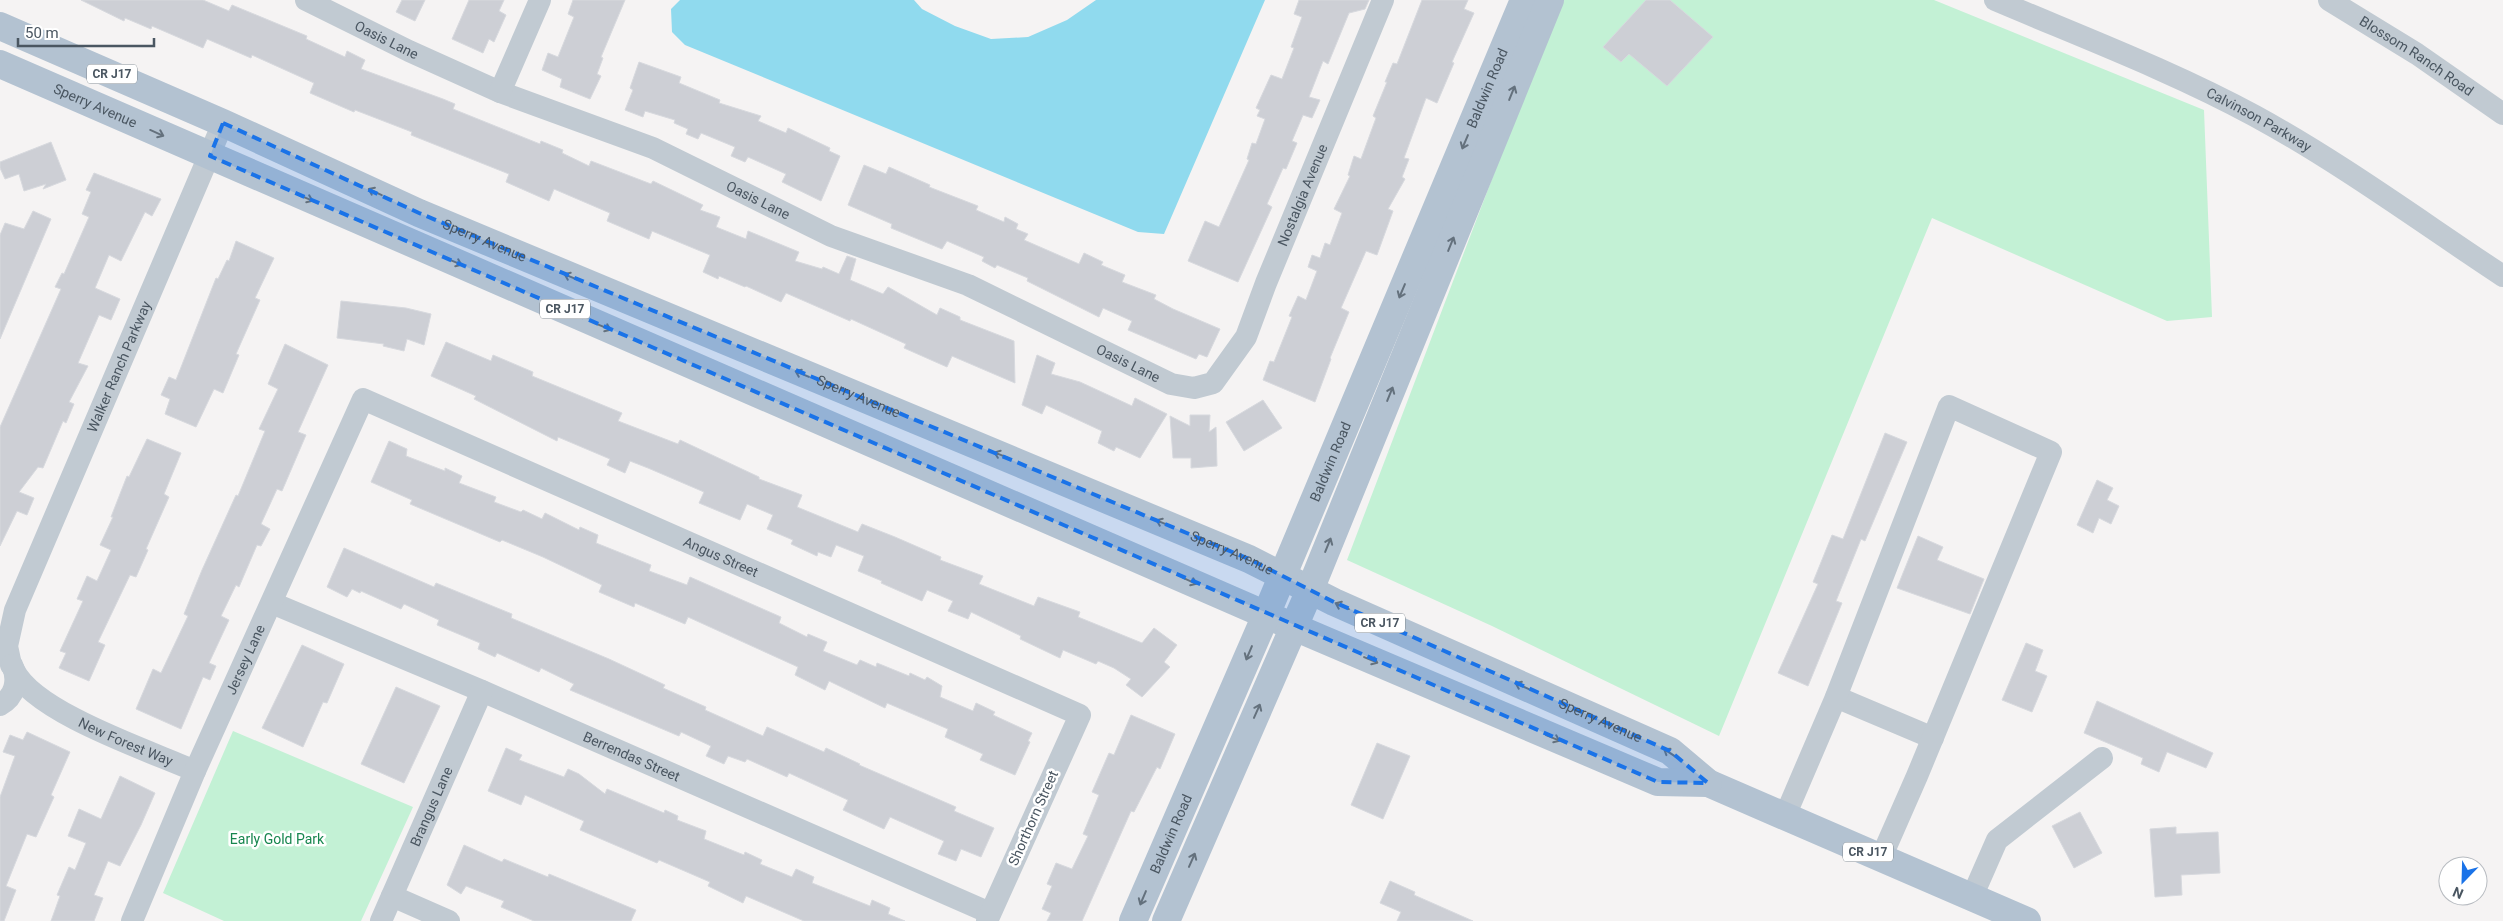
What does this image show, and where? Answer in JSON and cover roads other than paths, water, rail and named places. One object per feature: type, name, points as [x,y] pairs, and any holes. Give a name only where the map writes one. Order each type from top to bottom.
[{"type":"main road","name":"Baldwin Road","points":[[1133,921],[1266,615],[1524,0]]},
{"type":"main road","name":"Baldwin Road","points":[[1166,921],[1310,590],[1550,0]]},
{"type":"main road","name":"Sperry Avenue","points":[[0,26],[223,123],[419,213],[1240,555],[1310,590],[1670,752],[1708,783],[2027,921]]},
{"type":"main road","name":"Sperry Avenue","points":[[0,64],[1266,615],[1658,782],[1708,783]]},
{"type":"street","name":"Oasis Lane","points":[[306,0],[410,51],[500,92],[653,148],[831,236],[968,285],[1171,384],[1194,388],[1213,384]]},
{"type":"street","points":[[500,92],[540,0]]},
{"type":"street","name":"Nostalgia Avenue","points":[[1213,384],[1246,338],[1266,283],[1383,0]]},
{"type":"street","name":"Calvinson Parkway","points":[[1995,0],[2168,74],[2254,116],[2339,167],[2503,276]]},
{"type":"street","name":"Blossom Ranch Road","points":[[2329,0],[2417,54],[2503,114]]},
{"type":"street","name":"Walker Ranch Parkway","points":[[0,706],[13,692],[15,685],[8,663],[7,646],[15,610],[223,123]]},
{"type":"street","name":"Jersey Lane","points":[[132,921],[195,771],[362,399]]},
{"type":"street","name":"Angus Street","points":[[362,399],[1080,715]]},
{"type":"street","points":[[1785,816],[1836,697],[1949,406],[2051,452],[1933,738],[1881,858]]},
{"type":"street","name":"Berrendas Street","points":[[272,603],[482,691],[989,917]]},
{"type":"street","name":"Walker Ranch Parkway","points":[[0,632],[15,610]]},
{"type":"street","name":"New Forest Way","points":[[8,663],[26,688],[57,711],[195,771]]},
{"type":"street","name":"Brangus Lane","points":[[381,921],[482,691]]},
{"type":"street","points":[[1836,697],[1933,738]]},
{"type":"street","name":"New Forest Way","points":[[0,706],[16,705],[57,711]]},
{"type":"street","name":"Shorthorn Street","points":[[989,917],[1080,715]]},
{"type":"street","points":[[1972,897],[1997,840],[2102,758]]},
{"type":"street","points":[[392,896],[449,921]]},
{"type":"water","points":[[680,0],[914,0],[922,9],[955,26],[991,39],[1028,37],[1067,20],[1096,0],[1265,0],[1164,234],[1138,232],[685,45],[672,32],[671,9]]},
{"type":"park label","name":"Early Gold Park","points":[[277,839]]}]
